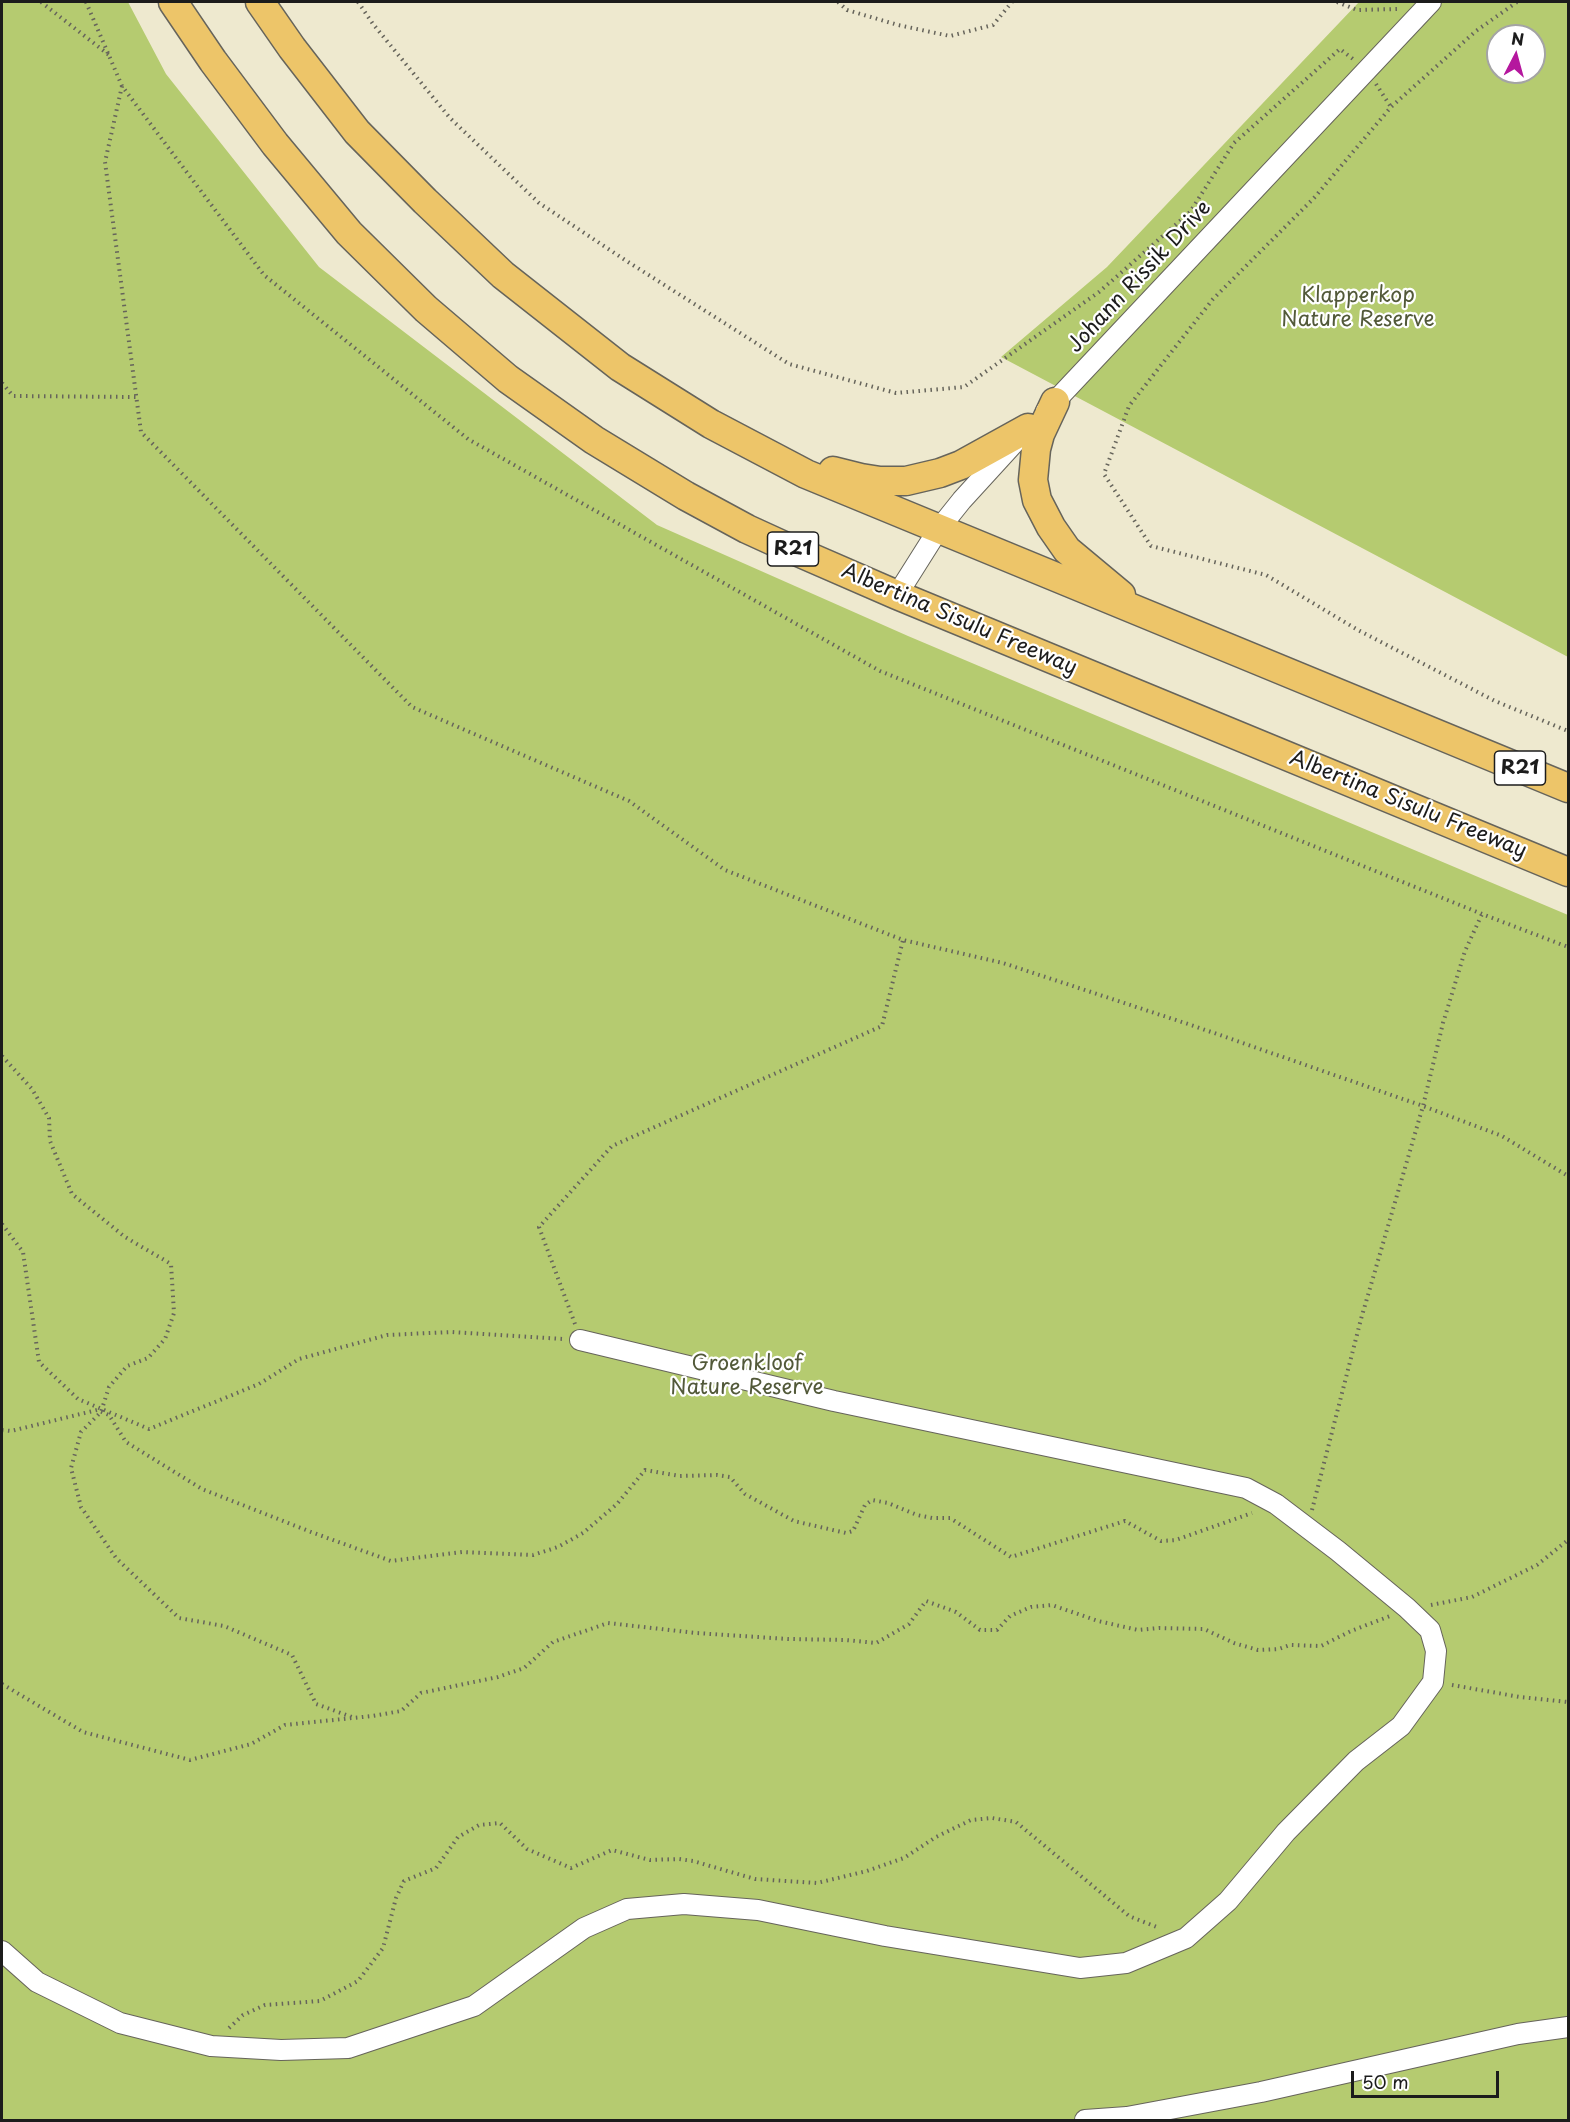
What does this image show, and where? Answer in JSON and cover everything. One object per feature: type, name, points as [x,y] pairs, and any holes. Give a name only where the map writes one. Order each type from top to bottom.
[{"type":"highway","name":"Albertina Sisulu Freeway","points":[[173,2],[274,144],[349,233],[426,309],[508,379],[594,440],[686,496],[747,529],[897,595],[1569,872]]},
{"type":"highway","name":"R21","points":[[260,2],[292,48],[357,132],[503,275],[620,367],[711,424],[806,474],[1569,788]]},
{"type":"highway","points":[[1055,402],[1040,434],[1036,449],[1033,480],[1037,500],[1051,527],[1067,550],[1140,612]]},
{"type":"highway","points":[[711,424],[808,463],[880,481],[906,481],[940,473],[975,459],[1028,428]]},
{"type":"street","name":"Johann Rissik Drive","points":[[897,595],[938,530],[962,500],[1428,5]]},
{"type":"street","points":[[2,1951],[37,1982],[120,2023],[211,2046],[281,2050],[348,2048],[474,2006],[584,1928],[627,1908],[684,1904],[758,1910],[885,1936],[1080,1968],[1126,1963],[1186,1938],[1228,1901],[1286,1832],[1348,1769],[1401,1726],[1433,1682],[1436,1651],[1430,1630],[1338,1551],[1276,1504],[1246,1488],[834,1401],[580,1340]]},
{"type":"street","points":[[1085,2121],[1127,2117],[1261,2092],[1518,2034],[1569,2027]]},
{"type":"path","points":[[41,2],[109,56]]},
{"type":"path","points":[[86,2],[122,86],[264,275],[468,439],[880,670],[1482,914],[1569,947]]},
{"type":"path","points":[[358,2],[373,24],[450,118],[539,203],[789,364],[896,393],[964,387],[1023,347],[1099,292],[1190,212],[1234,143],[1340,49],[1367,69]]},
{"type":"path","points":[[838,2],[848,10],[898,25],[950,36],[993,25],[1012,2]]},
{"type":"path","points":[[1337,2],[1357,10],[1428,5]]},
{"type":"path","points":[[1517,2],[1476,31],[1391,107],[1314,198],[1213,299],[1129,406],[1104,474],[1151,546],[1266,575],[1358,630],[1495,701],[1569,730]]},
{"type":"path","points":[[122,86],[105,162],[141,432],[412,707],[629,801],[725,870],[903,940],[1003,963],[1194,1026],[1423,1106],[1502,1137],[1569,1176]]},
{"type":"path","points":[[2,382],[14,396],[136,397]]},
{"type":"path","points":[[1307,1529],[1361,1319],[1423,1106],[1443,1023],[1465,951],[1482,914]]},
{"type":"path","points":[[2,1224],[23,1252],[39,1362],[78,1399],[149,1429],[259,1384],[299,1359],[387,1335],[451,1332],[580,1340],[539,1227],[612,1146],[882,1026],[903,940]]},
{"type":"path","points":[[2,1056],[32,1089],[50,1118],[50,1141],[72,1194],[125,1237],[171,1264],[174,1313],[165,1339],[148,1358],[127,1366],[109,1387],[102,1410],[81,1432],[71,1468],[81,1507],[116,1558],[179,1618],[224,1626],[292,1655],[316,1704],[353,1717]]},
{"type":"path","points":[[2,1430],[11,1431],[102,1410],[109,1415],[126,1442],[202,1489],[390,1561],[462,1552],[533,1556],[558,1547],[583,1533],[617,1504],[645,1470],[680,1476],[717,1475],[730,1478],[745,1494],[794,1521],[846,1533],[853,1532],[865,1505],[872,1500],[888,1503],[917,1515],[950,1518],[1011,1557],[1125,1521],[1161,1541],[1176,1540],[1276,1504]]},
{"type":"path","points":[[2,1684],[83,1732],[190,1760],[251,1744],[285,1725],[401,1711],[421,1693],[498,1677],[524,1668],[553,1642],[608,1623],[696,1633],[876,1643],[909,1624],[926,1601],[956,1612],[980,1630],[997,1630],[1010,1616],[1030,1607],[1052,1605],[1098,1622],[1138,1630],[1204,1629],[1234,1643],[1258,1650],[1279,1649],[1290,1645],[1321,1646],[1351,1630],[1407,1608],[1472,1597],[1537,1565],[1569,1540]]},
{"type":"path","points":[[1433,1682],[1521,1697],[1569,1702]]},
{"type":"green space","name":"Groenkloof Nature Reserve","points":[[2,2],[128,2],[166,74],[319,267],[657,525],[908,636],[1568,915],[1568,2120],[2,2120]]},
{"type":"green space","name":"Klapperkop Nature Reserve","points":[[1359,2],[1568,2],[1568,657],[1001,357],[1107,267]]}]
